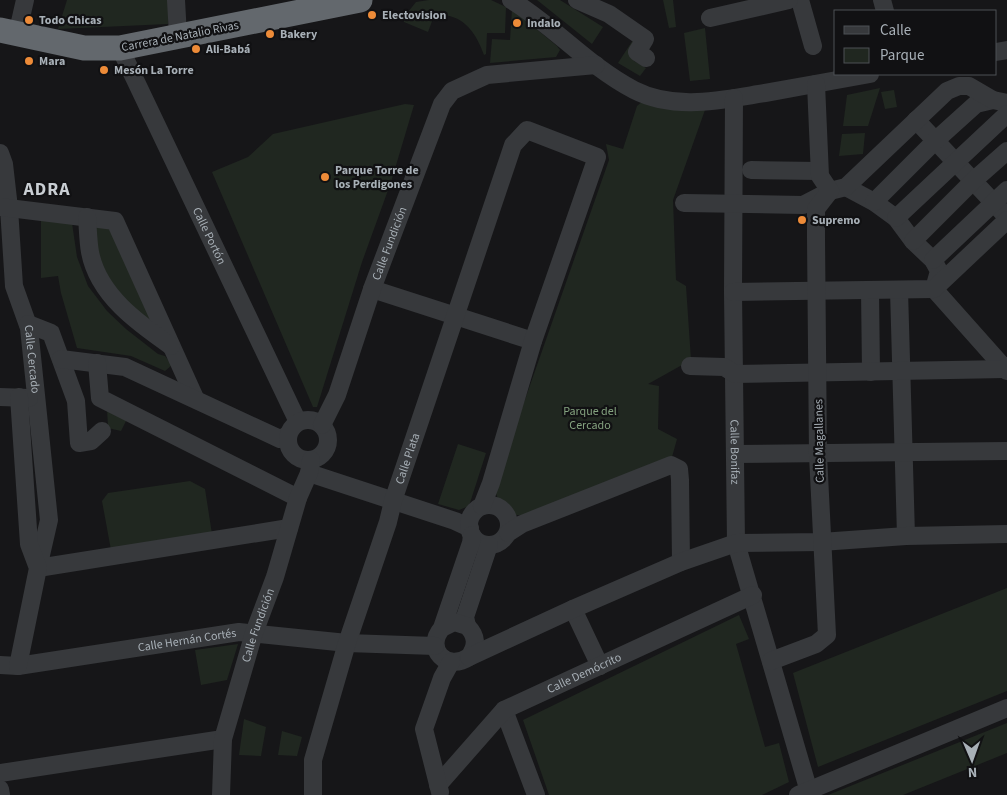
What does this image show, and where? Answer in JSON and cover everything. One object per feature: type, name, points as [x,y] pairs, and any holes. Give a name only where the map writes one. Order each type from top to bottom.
[{"type":"highway","name":"Carrera de Natalio Rivas","points":[[8,32],[84,48],[120,48],[360,0]]},
{"type":"street","points":[[8,32],[25,0]]},
{"type":"street","points":[[176,0],[178,36]]},
{"type":"street","points":[[510,0],[526,5],[596,65],[634,90],[664,100],[697,103],[865,75]]},
{"type":"street","points":[[576,0],[609,14],[646,39],[637,52],[646,58]]},
{"type":"street","points":[[710,18],[789,0]]},
{"type":"street","points":[[800,0],[813,46]]},
{"type":"street","name":"Calle Portón","points":[[120,48],[293,428]]},
{"type":"street","name":"Calle Fundición","points":[[322,425],[337,395],[372,289],[442,104],[452,91],[487,75],[596,65]]},
{"type":"street","points":[[816,84],[820,176],[838,189],[874,202],[896,218],[913,241],[932,260],[939,272],[934,289]]},
{"type":"street","points":[[684,204],[803,205],[838,189],[947,91],[958,86],[969,86],[1000,101]]},
{"type":"street","name":"Calle Bonifaz","points":[[734,98],[733,292],[736,543],[771,661],[805,793]]},
{"type":"street","points":[[874,202],[935,141],[976,104],[1000,101]]},
{"type":"street","points":[[896,218],[1007,114]]},
{"type":"street","points":[[733,292],[934,289],[1007,219],[916,120]]},
{"type":"street","name":"Calle Plata","points":[[313,795],[313,760],[347,643],[513,145],[526,130],[597,157],[533,341]]},
{"type":"street","points":[[913,241],[973,181],[1007,151]]},
{"type":"street","name":"Calle Cercado","points":[[1,161],[5,208],[6,263],[30,328],[49,520],[18,666]]},
{"type":"street","points":[[751,170],[820,172]]},
{"type":"street","name":"Calle Magallanes","points":[[771,661],[816,644],[826,635],[818,454],[816,209],[838,189]]},
{"type":"street","points":[[932,260],[1007,190]]},
{"type":"street","points":[[5,208],[115,221],[195,398]]},
{"type":"street","points":[[87,217],[91,254],[102,281],[119,305],[138,323],[172,347]]},
{"type":"street","points":[[372,289],[533,341],[491,483],[482,506],[472,515],[469,522],[471,543],[442,628]]},
{"type":"street","points":[[934,289],[1006,369]]},
{"type":"street","points":[[899,290],[906,536]]},
{"type":"street","points":[[870,291],[871,372]]},
{"type":"street","points":[[28,324],[51,333],[76,402],[79,443],[90,441],[102,431]]},
{"type":"street","points":[[61,359],[125,366],[280,439],[293,428],[311,420],[322,425],[328,436],[326,449],[310,466]]},
{"type":"street","points":[[97,363],[100,398],[298,498]]},
{"type":"street","points":[[690,366],[724,367],[735,374],[1006,369]]},
{"type":"street","points":[[0,397],[37,398]]},
{"type":"street","points":[[19,397],[28,544],[38,568],[290,528]]},
{"type":"street","points":[[293,428],[289,448],[310,466],[393,501],[455,521],[471,532],[482,544],[489,545],[502,541],[508,533],[522,524],[671,465],[678,469],[680,480],[681,562]]},
{"type":"street","points":[[735,454],[1007,452]]},
{"type":"street","name":"Calle Fundición","points":[[222,795],[223,738],[254,633],[275,577],[298,498],[310,466]]},
{"type":"street","points":[[482,506],[498,506],[506,513],[510,523],[508,533]]},
{"type":"street","points":[[467,626],[454,622],[448,624],[437,633],[435,646],[440,656],[451,662],[463,661],[573,609],[681,562],[736,543],[821,542],[906,536],[1007,534]]},
{"type":"street","points":[[469,657],[475,645],[472,632],[467,626],[465,617],[489,545]]},
{"type":"street","name":"Calle Demócrito","points":[[439,790],[504,710],[753,596]]},
{"type":"street","points":[[573,609],[600,666]]},
{"type":"street","name":"Calle Hernán Cortés","points":[[0,665],[18,666],[239,632],[347,643],[435,646]]},
{"type":"street","points":[[439,790],[424,729],[442,678],[451,662]]},
{"type":"street","points":[[805,793],[1007,708]]},
{"type":"street","points":[[504,710],[536,795]]},
{"type":"street","points":[[0,773],[223,738]]},
{"type":"street","points":[[0,788],[1,795]]},
{"type":"green space","points":[[67,0],[168,0],[168,24],[58,29]]},
{"type":"green space","points":[[429,0],[491,0],[506,7],[505,33],[487,33],[486,54],[484,55],[477,38],[460,20],[444,15],[434,16],[428,32],[404,22],[404,17],[416,2]]},
{"type":"green space","points":[[537,0],[560,0],[603,27],[592,44]]},
{"type":"green space","points":[[663,0],[673,0],[676,27],[669,28]]},
{"type":"green space","points":[[512,9],[557,46],[560,50],[556,57],[490,63],[492,39],[510,40]]},
{"type":"green space","points":[[705,28],[710,79],[690,81],[684,33]]},
{"type":"green space","points":[[633,40],[632,54],[634,61],[646,68],[640,76],[618,63]]},
{"type":"green space","points":[[880,88],[868,126],[843,126],[847,95]]},
{"type":"green space","points":[[894,90],[897,107],[885,109],[881,92]]},
{"type":"green space","name":"Parque del Cercado","points":[[644,100],[669,109],[705,110],[673,200],[676,280],[686,286],[691,360],[648,384],[659,386],[658,429],[677,439],[672,457],[529,515],[516,515],[498,499],[494,488],[609,160],[606,144],[623,149],[637,106]]},
{"type":"green space","points":[[405,104],[414,105],[391,182],[362,262],[317,407],[313,407],[212,172],[248,157],[273,134]]},
{"type":"green space","points":[[865,133],[863,154],[839,156],[842,134]]},
{"type":"green space","points":[[41,219],[72,223],[77,257],[88,286],[107,311],[126,329],[158,354],[165,356],[172,365],[165,371],[131,356],[77,348],[58,276],[41,278]]},
{"type":"green space","points":[[94,225],[111,229],[160,332],[143,321],[108,278],[96,252]]},
{"type":"green space","points":[[107,408],[128,417],[121,431],[108,428]]},
{"type":"green space","points":[[458,444],[486,453],[469,506],[459,510],[438,504]]},
{"type":"green space","points":[[190,481],[205,489],[212,534],[111,550],[102,501],[108,493]]},
{"type":"green space","points":[[1007,588],[1007,691],[818,767],[793,673]]},
{"type":"green space","points":[[739,615],[749,639],[736,644],[765,747],[779,743],[789,782],[762,795],[549,795],[523,720]]},
{"type":"green space","points":[[238,644],[227,680],[201,685],[195,650]]},
{"type":"green space","points":[[244,719],[266,727],[261,756],[239,755]]},
{"type":"green space","points":[[1007,723],[1007,753],[903,795],[828,795]]},
{"type":"green space","points":[[282,731],[302,737],[297,756],[278,755]]},
{"type":"place","name":"Electovision","points":[[372,15]]},
{"type":"place","name":"Todo Chicas","points":[[29,20]]},
{"type":"place","name":"Indalo","points":[[517,23]]},
{"type":"place","name":"Bakery","points":[[270,34]]},
{"type":"place","name":"Ali-Babá","points":[[196,49]]},
{"type":"place","name":"Mara","points":[[29,61]]},
{"type":"place","name":"Mesón La Torre","points":[[104,70]]},
{"type":"place","name":"Parque Torre de los Perdigones","points":[[325,177]]},
{"type":"place","name":"Supremo","points":[[802,220]]},
{"type":"district","name":"ADRA","points":[[47,189]]}]
